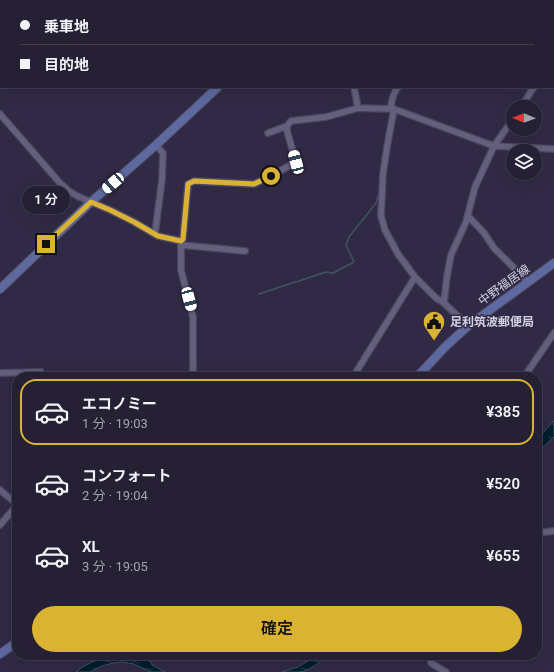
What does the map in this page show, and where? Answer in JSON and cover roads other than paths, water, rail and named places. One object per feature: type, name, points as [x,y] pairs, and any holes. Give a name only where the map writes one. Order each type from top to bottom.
[{"type":"street","points":[[0,289],[91,202],[156,145],[217,88]]},
{"type":"street","points":[[354,88],[358,108]]},
{"type":"street","points":[[397,88],[391,101],[392,109],[383,174],[381,216],[385,230],[398,254],[415,277],[468,326]]},
{"type":"street","points":[[526,100],[533,88]]},
{"type":"street","points":[[268,133],[287,126],[291,121],[326,117],[358,108],[392,109],[494,146],[554,149]]},
{"type":"street","points":[[0,114],[64,186],[73,193],[128,219],[158,236],[181,243],[245,251]]},
{"type":"street","points":[[193,372],[193,317],[181,270],[181,243],[183,239],[188,184],[194,181],[254,184],[296,162],[287,132],[287,126]]},
{"type":"street","points":[[444,303],[451,255],[466,222],[475,187],[494,146],[506,129]]},
{"type":"street","points":[[155,234],[163,160],[163,153],[156,145]]},
{"type":"street","points":[[468,216],[484,233],[494,248],[528,282]]},
{"type":"street","name":"中野福居線","points":[[422,372],[446,346],[468,326],[554,263]]},
{"type":"street","points":[[356,372],[415,277]]},
{"type":"street","points":[[527,372],[554,333]]},
{"type":"street","points":[[0,373],[12,373]]},
{"type":"street","points":[[0,490],[12,501]]},
{"type":"street","points":[[0,524],[12,511]]},
{"type":"street","points":[[542,532],[554,531]]},
{"type":"street","points":[[0,654],[12,646]]},
{"type":"street","points":[[431,660],[431,663],[446,672]]},
{"type":"water","points":[[554,421],[554,437],[542,448],[542,434]]},
{"type":"water","points":[[148,660],[152,665],[165,672],[151,672],[134,664],[123,662],[102,666],[90,672],[76,672],[94,661]]},
{"type":"water","points":[[310,660],[322,660],[307,670],[299,672],[282,672],[298,667]]},
{"type":"waterway","points":[[395,97],[401,88]]},
{"type":"waterway","points":[[388,128],[391,110]]},
{"type":"waterway","points":[[259,294],[326,272],[333,273],[354,262],[346,245],[349,237],[376,203],[380,189]]},
{"type":"place","name":"足利筑波郵便局","points":[[434,342]]}]
